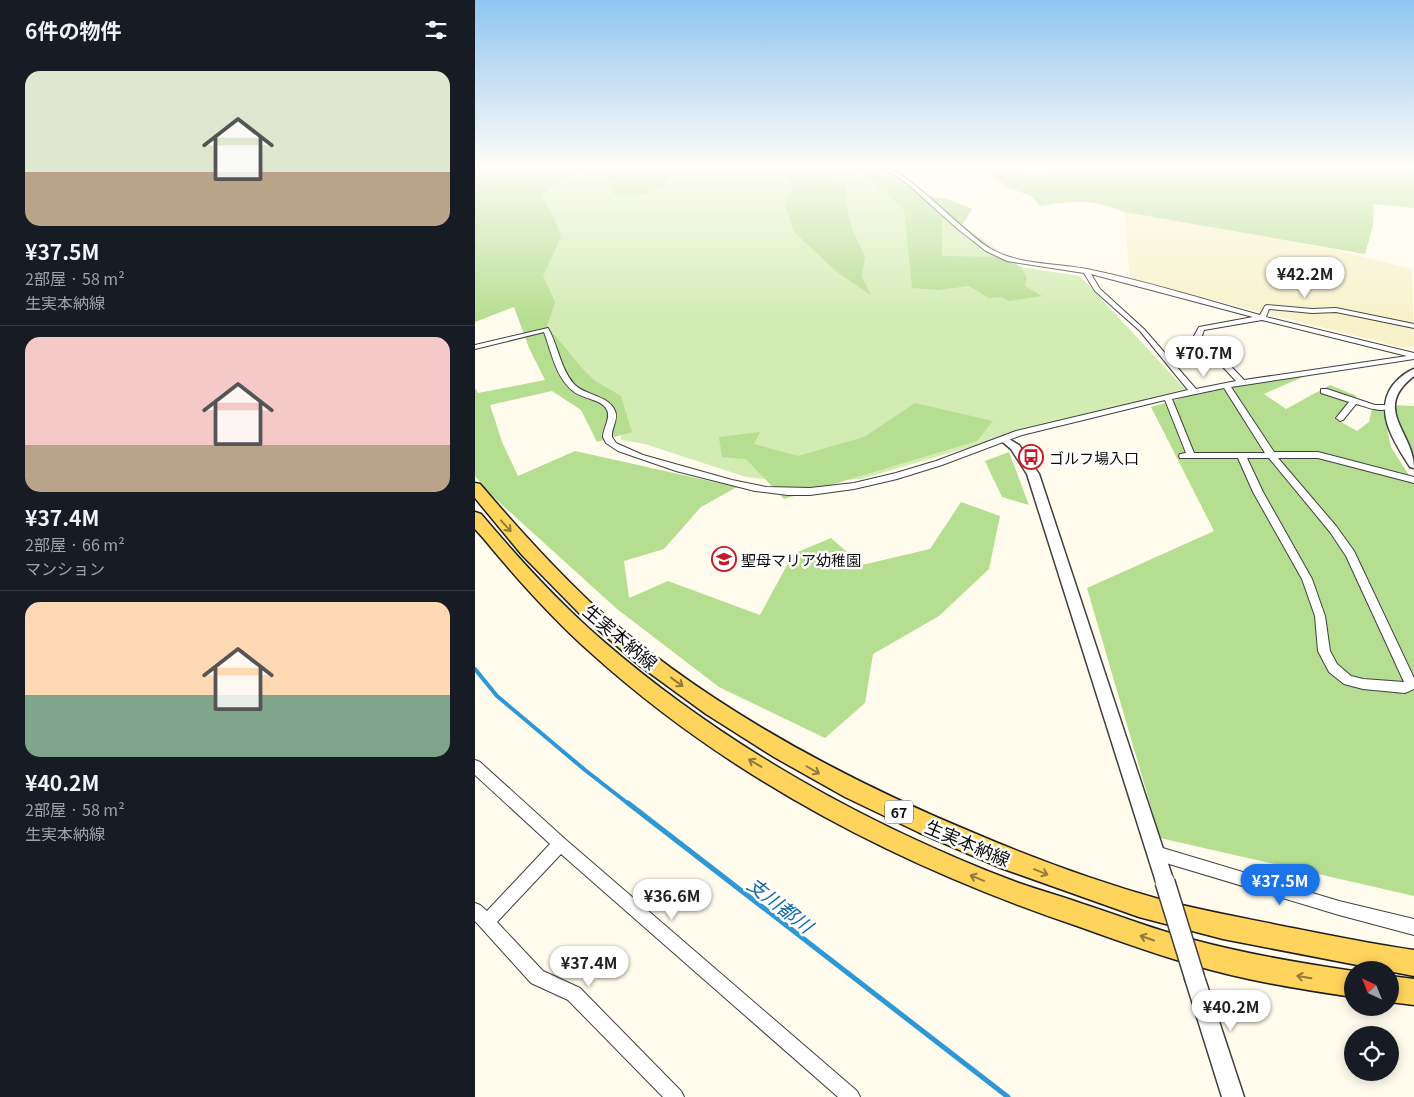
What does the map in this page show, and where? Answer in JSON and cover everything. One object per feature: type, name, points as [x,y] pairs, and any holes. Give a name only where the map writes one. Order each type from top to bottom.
[{"type":"main road","name":"生実本納線","points":[[475,488],[497,516],[555,579],[651,663],[751,733],[829,778],[953,837],[1084,888],[1160,912],[1221,926],[1414,963]]},
{"type":"main road","name":"生実本納線","points":[[475,518],[548,601],[598,648],[663,701],[723,743],[853,820],[932,859],[1011,892],[1167,945],[1235,963],[1344,983]]},
{"type":"main road","points":[[1399,990],[1414,992]]},
{"type":"street","points":[[948,218],[961,230],[998,256],[1019,262],[1086,271],[1414,356]]},
{"type":"street","points":[[1086,271],[1097,290],[1142,330],[1194,392]]},
{"type":"street","points":[[1262,318],[1267,307],[1312,311],[1328,309],[1414,326]]},
{"type":"street","points":[[1242,383],[1198,336],[1201,328],[1262,318]]},
{"type":"street","points":[[475,347],[546,329],[568,383],[579,392],[608,406],[612,410],[613,416],[607,436],[609,441],[617,447],[660,463],[765,490],[828,490],[861,485],[901,476],[1018,433],[1168,398],[1242,383],[1414,356]]},
{"type":"street","points":[[1414,372],[1407,376],[1396,389],[1388,407],[1391,425],[1414,464]]},
{"type":"street","points":[[1226,386],[1271,455],[1333,530],[1350,554],[1411,684],[1405,688],[1363,684],[1348,680],[1333,668],[1324,651],[1320,616],[1307,578],[1258,492],[1241,455]]},
{"type":"street","points":[[1324,391],[1374,407],[1388,407]]},
{"type":"street","points":[[1168,398],[1187,456],[1318,455],[1414,480]]},
{"type":"street","points":[[1340,418],[1354,402]]},
{"type":"street","points":[[1004,438],[1015,447],[1033,474],[1233,1097]]},
{"type":"street","points":[[475,766],[560,844],[851,1097]]},
{"type":"street","points":[[487,922],[560,844]]},
{"type":"street","points":[[1156,853],[1339,908],[1414,927]]},
{"type":"street","points":[[475,910],[537,977],[574,994],[675,1097]]},
{"type":"shaded area","points":[[1125,218],[1159,218],[1333,249],[1412,269],[1414,346],[1404,348],[1130,279]]},
{"type":"green space","points":[[475,218],[554,218],[561,237],[543,276],[555,302],[547,326],[595,381],[621,396],[632,432],[597,442],[581,410],[552,391],[490,405],[502,442],[518,476],[575,451],[737,487],[701,507],[664,549],[624,561],[629,598],[668,581],[760,615],[793,554],[831,538],[862,565],[930,549],[961,502],[1000,516],[989,569],[939,616],[873,654],[865,703],[825,738],[719,687],[617,609],[489,493],[475,476],[475,388],[478,393],[545,380],[529,348],[514,307],[475,322]]},
{"type":"green space","points":[[534,218],[953,218],[1021,267],[1080,276],[1185,389],[963,449],[861,479],[793,482],[746,477],[645,444],[621,440],[621,416],[577,383],[527,290]]},
{"type":"green space","points":[[789,218],[849,218],[852,229],[865,257],[862,277],[871,295],[837,272],[794,232]]},
{"type":"green space","points":[[905,218],[966,218],[963,224],[957,228],[942,219],[942,256],[998,257],[1021,267],[1027,278],[1025,286],[1042,296],[1009,301],[1001,297],[989,298],[969,286],[938,290],[912,288]]},
{"type":"green space","points":[[1160,218],[1373,218],[1365,254]]},
{"type":"green space","points":[[1295,373],[1305,376],[1264,394],[1286,409],[1330,385],[1357,396],[1334,418],[1357,431],[1369,422],[1372,408],[1383,409],[1391,447],[1414,483],[1414,896],[1160,838],[1087,588],[1214,531],[1151,407],[1235,383]]},
{"type":"green space","points":[[915,403],[993,421],[977,441],[784,499],[746,459],[722,457],[719,437],[760,432],[754,444],[798,456],[864,437]]},
{"type":"green space","points":[[1392,405],[1414,406],[1414,455]]},
{"type":"green space","points":[[1009,452],[1029,505],[1002,497],[985,461]]},
{"type":"waterway","name":"支川都川","points":[[475,669],[497,696],[630,805]]},
{"type":"waterway","name":"支川都川","points":[[628,803],[1008,1097]]},
{"type":"place","name":"ゴルフ場入口","points":[[1031,457]]},
{"type":"place","name":"聖母マリア幼稚園","points":[[724,559]]}]
